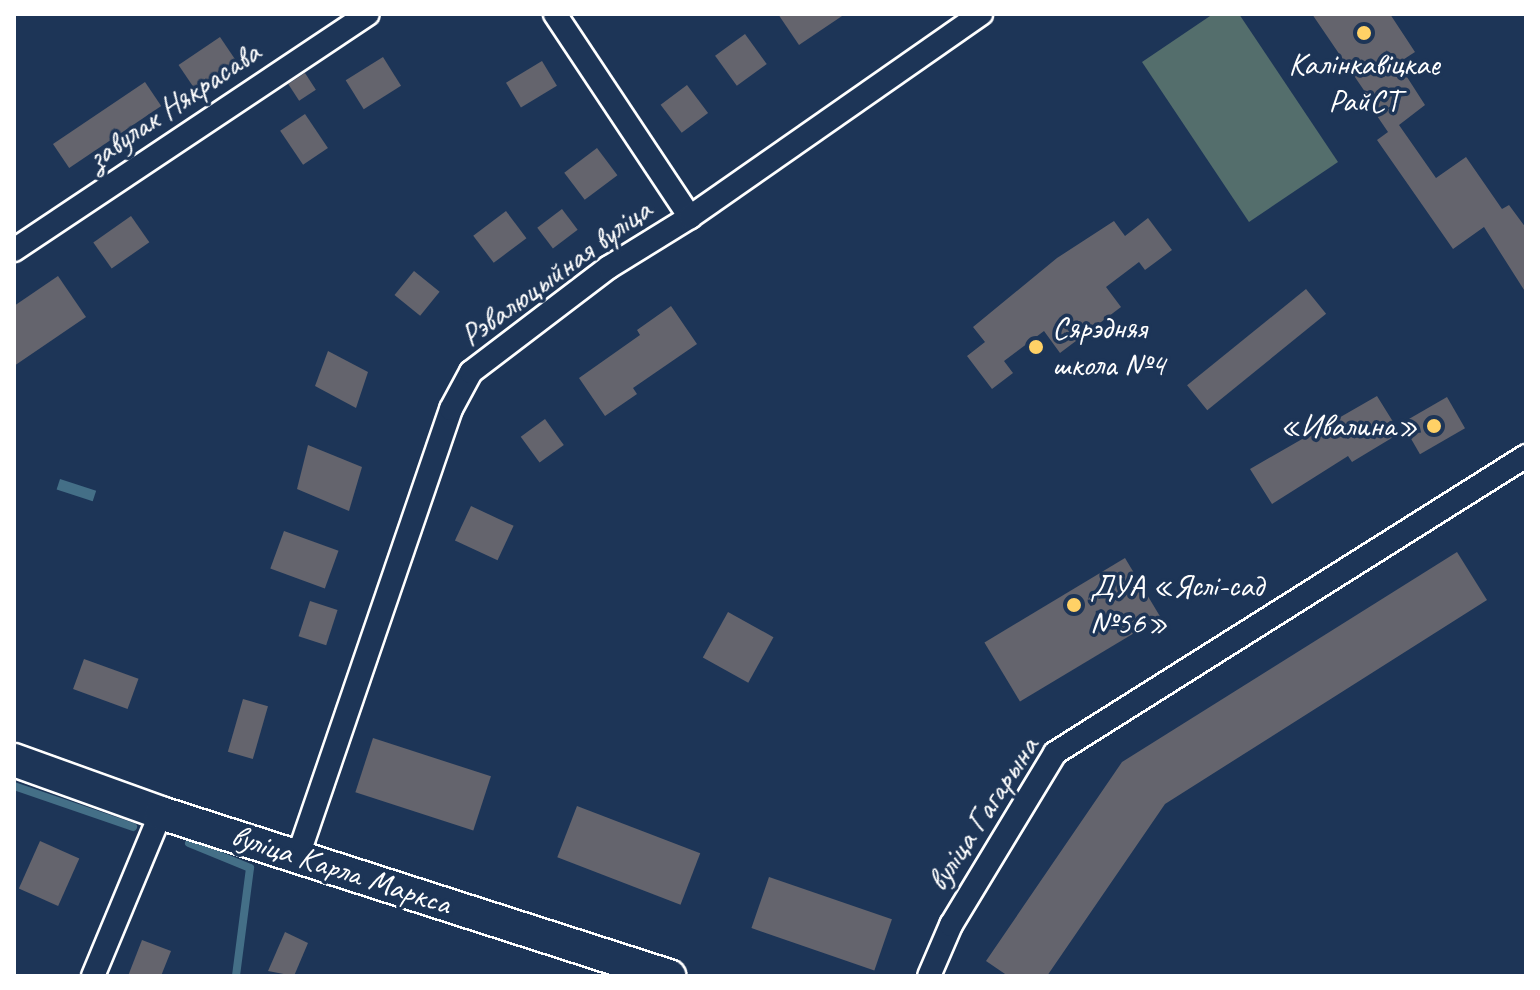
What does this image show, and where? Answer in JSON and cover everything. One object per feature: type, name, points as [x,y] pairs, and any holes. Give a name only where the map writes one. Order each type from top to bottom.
[{"type":"main road","name":"вуліца Карла Маркса","points":[[14,760],[615,968],[669,976]]},
{"type":"street","name":"завулак Някрасава","points":[[14,250],[368,14]]},
{"type":"street","points":[[555,14],[690,217]]},
{"type":"street","name":"Рэвалюцыйная вуліца","points":[[298,856],[451,409],[471,372],[609,267],[690,217],[981,14]]},
{"type":"street","name":"вуліца Гагарына","points":[[929,976],[951,925],[1055,753],[1526,456]]},
{"type":"street","points":[[93,976],[161,813]]},
{"type":"green space","points":[[1213,14],[1239,14],[1338,162],[1249,222],[1142,62]]},
{"type":"water","points":[[60,479],[96,491],[93,501],[57,489]]},
{"type":"building","points":[[778,14],[845,14],[799,45]]},
{"type":"building","points":[[1312,14],[1390,14],[1415,52],[1398,63],[1425,105],[1399,125],[1436,178],[1466,157],[1502,209],[1509,205],[1526,228],[1526,293],[1484,227],[1453,249],[1377,140],[1388,132],[1373,110],[1376,108]]},
{"type":"building","points":[[745,34],[767,64],[737,86],[715,56]]},
{"type":"building","points":[[220,37],[236,61],[195,89],[179,65]]},
{"type":"building","points":[[383,57],[401,86],[364,109],[346,80]]},
{"type":"building","points":[[542,61],[557,86],[521,107],[506,83]]},
{"type":"building","points":[[305,73],[316,90],[299,101],[288,84]]},
{"type":"building","points":[[145,82],[161,106],[69,168],[53,144]]},
{"type":"building","points":[[687,85],[708,113],[682,133],[661,105]]},
{"type":"building","points":[[305,114],[328,148],[303,165],[280,131]]},
{"type":"building","points":[[597,148],[617,175],[585,200],[564,173]]},
{"type":"building","points":[[562,209],[578,230],[553,248],[537,228]]},
{"type":"building","points":[[506,211],[526,238],[494,263],[473,236]]},
{"type":"building","points":[[131,216],[149,242],[112,269],[93,242]]},
{"type":"building","points":[[1148,218],[1172,250],[1145,270],[1139,262],[1106,287],[1121,307],[1060,353],[1044,331],[1004,361],[1013,373],[992,389],[967,356],[985,342],[973,327],[1057,258],[1114,221],[1125,236]]},
{"type":"building","points":[[414,271],[440,292],[420,316],[394,295]]},
{"type":"building","points":[[58,276],[86,317],[14,366],[14,306]]},
{"type":"building","points":[[1306,289],[1326,314],[1207,410],[1187,385]]},
{"type":"building","points":[[671,306],[697,344],[633,388],[637,394],[605,416],[579,378],[640,335],[637,330]]},
{"type":"building","points":[[328,351],[368,372],[356,408],[315,386]]},
{"type":"building","points":[[1377,396],[1400,433],[1352,462],[1348,456],[1272,504],[1250,469]]},
{"type":"building","name":"«Ивалина»","points":[[1447,397],[1465,428],[1420,454],[1402,423]]},
{"type":"building","points":[[545,419],[564,445],[540,463],[521,437]]},
{"type":"building","points":[[308,445],[362,467],[349,511],[297,489]]},
{"type":"building","points":[[471,506],[514,526],[498,560],[455,540]]},
{"type":"building","points":[[284,531],[339,551],[325,588],[270,569]]},
{"type":"building","points":[[1457,552],[1487,600],[1165,804],[1047,976],[1008,976],[986,961],[1122,762]]},
{"type":"building","name":"ДУА «Яслі-сад №56»","points":[[1125,558],[1161,617],[1020,702],[984,642]]},
{"type":"building","points":[[310,601],[338,610],[326,645],[299,636]]},
{"type":"building","points":[[728,612],[773,637],[748,683],[703,657]]},
{"type":"building","points":[[84,659],[139,679],[128,709],[73,689]]},
{"type":"building","points":[[243,699],[268,706],[253,759],[228,752]]},
{"type":"building","points":[[373,738],[491,776],[473,831],[355,792]]},
{"type":"building","points":[[577,806],[700,853],[681,905],[557,857]]},
{"type":"building","points":[[40,841],[79,858],[58,906],[19,889]]},
{"type":"building","points":[[769,877],[892,919],[874,970],[751,928]]},
{"type":"building","points":[[285,932],[308,943],[294,976],[268,971]]},
{"type":"building","points":[[142,940],[171,951],[161,976],[128,976]]},
{"type":"waterway","points":[[14,786],[133,827]]},
{"type":"waterway","points":[[189,843],[250,868],[236,976]]},
{"type":"place","name":"Калінкавіцкае РайСТ","points":[[1364,33]]},
{"type":"place","name":"Сярэдняя школа №4","points":[[1036,347]]},
{"type":"place","name":"«Ивалина»","points":[[1434,426]]},
{"type":"place","name":"ДУА «Яслі-сад №56»","points":[[1074,605]]}]
